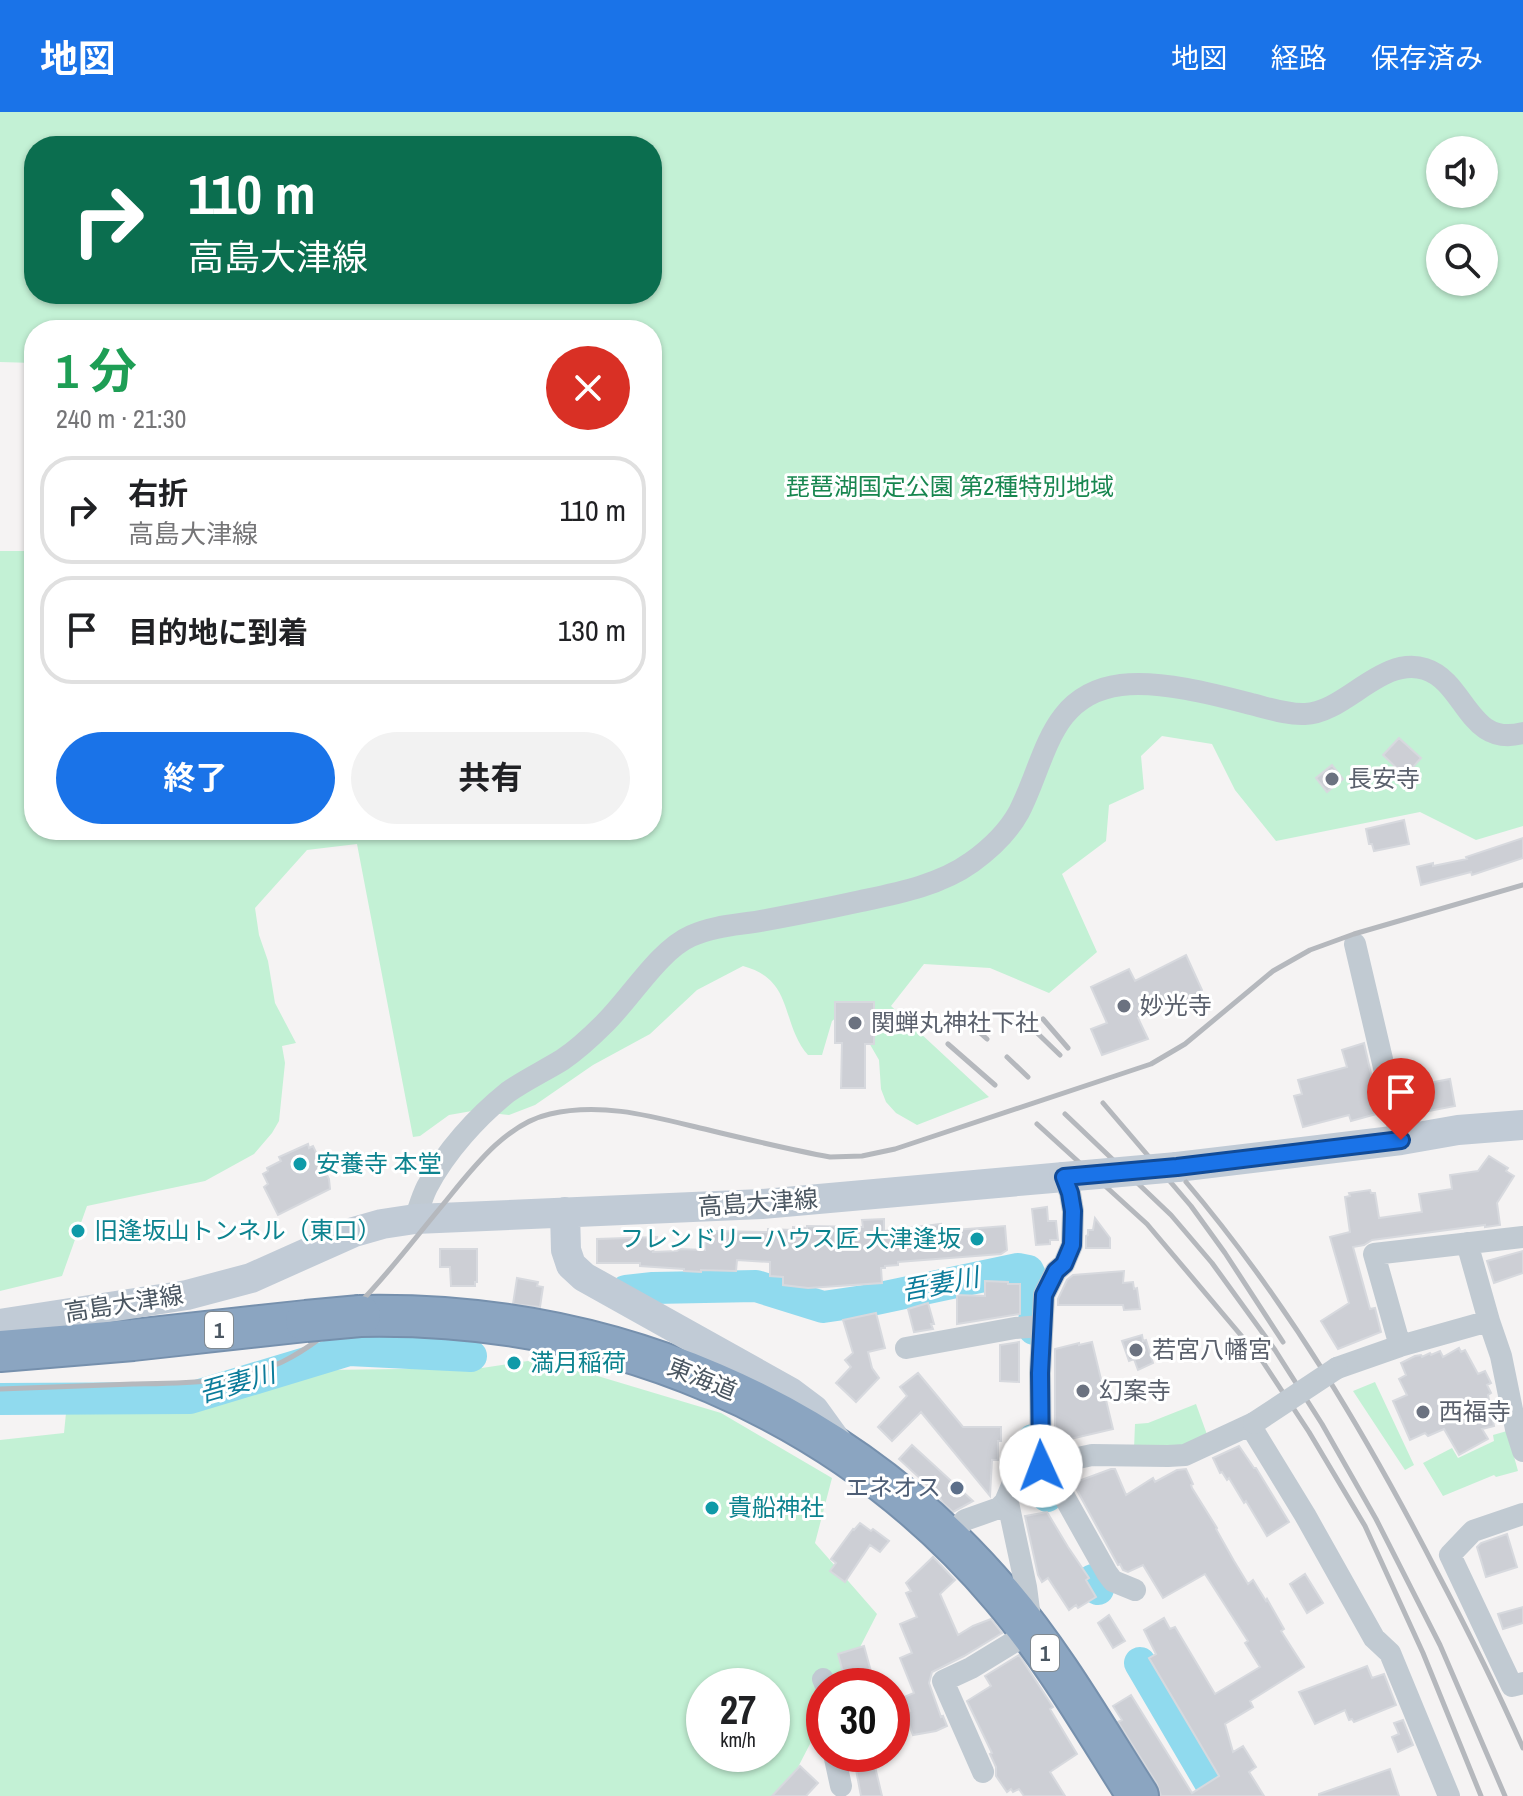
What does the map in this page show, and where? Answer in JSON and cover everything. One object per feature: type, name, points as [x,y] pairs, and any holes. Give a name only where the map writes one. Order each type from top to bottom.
[{"type":"highway","name":"東海道","points":[[1,1330],[133,1340],[360,1316],[445,1317],[570,1336],[613,1347],[703,1378],[822,1438],[896,1492],[948,1538],[1027,1628],[1069,1688],[1128,1793]]},
{"type":"main road","name":"高島大津線","points":[[1,1330],[217,1288],[274,1269],[354,1232],[415,1219],[762,1204],[1177,1167],[1401,1140],[1458,1130],[1523,1126]]},
{"type":"main road","points":[[565,1212],[566,1250],[571,1265],[584,1277],[790,1392],[814,1410],[845,1454]]},
{"type":"street","points":[[415,1219],[434,1175],[480,1117],[507,1093],[585,1043],[665,955],[688,937],[720,926],[762,921],[891,895],[937,881],[970,863],[999,840],[1017,816],[1048,738],[1079,698],[1122,684],[1154,685],[1307,715],[1327,708],[1383,675],[1403,668],[1422,667],[1450,686],[1475,721],[1495,733],[1523,733]]},
{"type":"street","points":[[1355,944],[1401,1140]]},
{"type":"street","points":[[1064,1177],[1073,1211],[1072,1245],[1044,1295],[1035,1327],[1040,1467],[1065,1498],[1113,1581],[1135,1590]]},
{"type":"street","points":[[1400,1346],[1374,1254],[1523,1237]]},
{"type":"street","points":[[1467,1243],[1521,1436]]},
{"type":"street","points":[[948,1538],[965,1520],[999,1508],[1013,1483],[1040,1467],[1092,1455],[1185,1455],[1252,1424],[1337,1368],[1400,1346],[1489,1321]]},
{"type":"street","points":[[906,1348],[1035,1327]]},
{"type":"street","points":[[1252,1424],[1374,1638],[1390,1653],[1449,1796]]},
{"type":"street","points":[[983,1772],[943,1681],[971,1668],[1027,1628],[1029,1610],[1026,1587],[1007,1498]]},
{"type":"street","points":[[1523,1514],[1473,1531],[1450,1555],[1512,1686],[1523,1683]]},
{"type":"street","points":[[838,1772],[841,1786]]},
{"type":"green space","name":"琵琶湖国定公園 第2種特別地域","points":[[0,112],[1523,112],[1523,826],[1476,840],[1420,812],[1276,841],[1235,790],[1212,744],[1162,736],[1141,756],[1144,789],[1109,805],[1106,841],[1062,874],[1097,952],[1049,993],[990,968],[924,964],[891,1006],[989,1097],[917,1125],[896,1113],[886,1102],[881,1089],[879,1060],[853,1015],[837,1017],[832,1021],[822,1055],[808,1055],[799,1043],[779,992],[771,981],[743,966],[697,990],[650,1034],[593,1065],[535,1105],[509,1115],[472,1111],[449,1115],[420,1136],[413,1137],[357,844],[307,850],[255,908],[275,1003],[296,1043],[282,1046],[285,1063],[279,1121],[272,1133],[254,1154],[205,1181],[87,1206],[62,1276],[0,1291],[0,551],[24,551],[24,840],[662,840],[662,320],[24,320],[24,363],[0,362]]},
{"type":"green space","points":[[541,1359],[721,1413],[832,1478],[815,1543],[877,1614],[849,1668],[806,1668],[806,1752],[783,1796],[0,1796],[0,1440],[64,1433],[66,1413],[186,1412],[324,1370],[482,1368]]},
{"type":"green space","points":[[1375,1382],[1414,1465],[1405,1470],[1353,1391]]},
{"type":"green space","points":[[1196,1404],[1209,1440],[1198,1444],[1134,1449],[1135,1424],[1148,1423]]},
{"type":"green space","points":[[1507,1431],[1518,1471],[1494,1475],[1443,1496],[1423,1463],[1452,1448],[1458,1458],[1494,1441],[1493,1435]]},
{"type":"building","points":[[1399,738],[1421,758],[1405,776],[1383,755]]},
{"type":"building","points":[[1332,765],[1343,779],[1327,792],[1316,778]]},
{"type":"building","points":[[1404,820],[1409,844],[1374,851],[1366,829]]},
{"type":"building","points":[[1523,838],[1523,858],[1472,875],[1471,872],[1421,885],[1417,867],[1467,859]]},
{"type":"building","points":[[1186,955],[1203,996],[1179,1008],[1174,999],[1138,1018],[1148,1039],[1102,1055],[1091,1029],[1107,1023],[1091,987],[1129,969],[1135,981]]},
{"type":"building","name":"関蝉丸神社下社","points":[[835,1002],[874,1002],[874,1044],[865,1044],[865,1088],[841,1088],[842,1043],[835,1043]]},
{"type":"building","points":[[1364,1043],[1380,1113],[1351,1121],[1349,1115],[1303,1127],[1294,1096],[1302,1094],[1298,1080],[1347,1067],[1342,1050]]},
{"type":"building","points":[[1450,1079],[1455,1106],[1418,1113],[1413,1086]]},
{"type":"building","points":[[308,1144],[309,1148],[313,1146],[329,1179],[330,1189],[278,1215],[264,1187],[268,1184],[263,1174],[268,1171],[267,1168],[281,1161],[279,1157]]},
{"type":"building","points":[[1489,1156],[1508,1168],[1506,1171],[1514,1176],[1497,1203],[1500,1225],[1372,1240],[1353,1247],[1370,1309],[1375,1308],[1381,1332],[1338,1349],[1321,1321],[1349,1303],[1330,1237],[1350,1232],[1345,1197],[1350,1196],[1349,1193],[1370,1190],[1375,1193],[1379,1218],[1422,1212],[1419,1194],[1452,1189],[1450,1175],[1478,1171]]},
{"type":"building","points":[[1047,1207],[1048,1221],[1056,1221],[1058,1240],[1036,1245],[1032,1209]]},
{"type":"building","points":[[1095,1218],[1110,1238],[1110,1248],[1086,1248],[1086,1236],[1088,1230],[1093,1230]]},
{"type":"building","points":[[884,1219],[884,1231],[941,1224],[941,1231],[1005,1226],[1007,1250],[1001,1254],[898,1262],[898,1265],[881,1268],[882,1283],[808,1288],[783,1285],[783,1277],[770,1276],[770,1262],[737,1260],[736,1271],[701,1272],[640,1266],[640,1263],[597,1263],[597,1239],[657,1237],[653,1252],[705,1250],[705,1233],[715,1231],[768,1232],[768,1229],[793,1230],[793,1227],[807,1226],[863,1227],[862,1220]]},
{"type":"building","points":[[440,1249],[477,1249],[475,1286],[451,1286],[450,1267],[440,1267]]},
{"type":"building","points":[[1523,1251],[1523,1273],[1494,1283],[1487,1261]]},
{"type":"building","points":[[1124,1271],[1123,1283],[1133,1282],[1134,1289],[1137,1288],[1140,1309],[1124,1310],[1123,1305],[1058,1305],[1067,1280],[1073,1275]]},
{"type":"building","points":[[517,1278],[538,1282],[537,1286],[543,1287],[540,1307],[513,1304]]},
{"type":"building","points":[[985,1281],[1020,1284],[1020,1314],[957,1324],[957,1295],[985,1296]]},
{"type":"building","points":[[928,1303],[933,1329],[914,1332],[908,1309]]},
{"type":"building","points":[[876,1313],[885,1348],[868,1352],[872,1368],[879,1378],[856,1402],[836,1383],[851,1367],[845,1360],[853,1353],[843,1320]]},
{"type":"building","points":[[1142,1335],[1153,1363],[1138,1370],[1134,1359],[1129,1361],[1122,1341]]},
{"type":"building","points":[[1019,1342],[1019,1382],[1000,1381],[1000,1345]]},
{"type":"building","points":[[1092,1342],[1113,1429],[1066,1440],[1067,1446],[1055,1449],[1055,1349]]},
{"type":"building","points":[[1459,1348],[1461,1352],[1465,1350],[1478,1374],[1485,1371],[1491,1383],[1487,1385],[1491,1393],[1488,1395],[1494,1426],[1482,1429],[1488,1439],[1459,1455],[1444,1429],[1410,1440],[1393,1401],[1407,1395],[1399,1379],[1406,1375],[1401,1363],[1415,1356],[1440,1351],[1443,1357]]},
{"type":"building","points":[[918,1373],[963,1427],[1001,1427],[998,1460],[992,1460],[990,1496],[921,1412],[892,1441],[878,1427],[907,1396],[900,1387]]},
{"type":"building","points":[[912,1445],[973,1501],[953,1512],[943,1503],[899,1459]]},
{"type":"building","points":[[1239,1446],[1289,1522],[1267,1536],[1229,1478],[1227,1480],[1220,1473],[1213,1458]]},
{"type":"building","points":[[1115,1469],[1126,1495],[1153,1478],[1155,1482],[1177,1470],[1186,1469],[1192,1488],[1234,1561],[1248,1584],[1253,1580],[1267,1599],[1284,1629],[1281,1631],[1304,1667],[1250,1701],[1253,1707],[1225,1724],[1233,1752],[1243,1746],[1256,1767],[1249,1772],[1264,1796],[1161,1796],[1157,1784],[1118,1722],[1122,1720],[1113,1706],[1131,1695],[1192,1793],[1219,1776],[1149,1658],[1156,1654],[1144,1630],[1164,1618],[1170,1629],[1175,1627],[1215,1694],[1260,1667],[1245,1643],[1248,1641],[1205,1574],[1163,1598],[1143,1565],[1128,1572],[1118,1565],[1073,1483]]},
{"type":"building","points":[[1047,1512],[1089,1578],[1086,1580],[1096,1597],[1078,1608],[1076,1605],[1069,1610],[1048,1578],[1042,1582],[1038,1575],[1025,1516]]},
{"type":"building","points":[[860,1523],[889,1541],[880,1552],[870,1545],[845,1582],[830,1571],[836,1563],[831,1559]]},
{"type":"building","points":[[1507,1534],[1517,1567],[1486,1577],[1477,1547]]},
{"type":"building","points":[[933,1557],[955,1580],[940,1594],[958,1635],[991,1619],[1002,1633],[932,1672],[929,1683],[947,1726],[913,1735],[910,1695],[914,1693],[910,1668],[904,1668],[900,1658],[912,1653],[900,1624],[917,1617],[906,1593],[911,1591],[906,1583]]},
{"type":"building","points":[[1305,1574],[1323,1603],[1307,1613],[1290,1584]]},
{"type":"building","points":[[1523,1607],[1523,1623],[1503,1629],[1498,1614]]},
{"type":"building","points":[[1109,1615],[1125,1641],[1113,1648],[1098,1623]]},
{"type":"building","points":[[864,1646],[870,1668],[842,1668],[838,1654]]},
{"type":"building","points":[[1019,1655],[1053,1707],[1050,1709],[1077,1754],[1050,1772],[1065,1796],[1024,1796],[1019,1789],[1007,1792],[996,1776],[992,1753],[967,1701],[991,1686],[985,1676]]},
{"type":"building","points":[[1367,1666],[1372,1678],[1384,1674],[1396,1705],[1354,1722],[1349,1720],[1345,1710],[1315,1724],[1299,1692]]},
{"type":"building","points":[[1403,1720],[1413,1745],[1398,1752],[1392,1737],[1399,1734],[1394,1723]]},
{"type":"building","points":[[800,1766],[818,1783],[806,1796],[772,1796]]},
{"type":"building","points":[[1390,1769],[1399,1796],[1319,1796],[1319,1794]]},
{"type":"building","points":[[856,1772],[876,1772],[882,1796],[861,1796]]},
{"type":"waterway","name":"吾妻川","points":[[626,1291],[756,1286],[823,1307],[1018,1269],[1028,1271],[1036,1287],[1034,1329]]},
{"type":"waterway","name":"吾妻川","points":[[0,1399],[190,1398],[349,1350],[471,1356]]},
{"type":"waterway","name":"吾妻川","points":[[1033,1440],[1037,1469],[1047,1496]]},
{"type":"waterway","name":"吾妻川","points":[[1093,1580],[1098,1589]]},
{"type":"waterway","name":"吾妻川","points":[[1140,1663],[1218,1796]]},
{"type":"railway","points":[[0,1389],[209,1381],[247,1375],[282,1362],[329,1332],[350,1313],[489,1151],[533,1119],[569,1111],[607,1110],[644,1115],[830,1157],[862,1156],[895,1149],[1151,1064],[1185,1044],[1273,971],[1310,950],[1354,934],[1523,885]]},
{"type":"railway","points":[[1043,1019],[1068,1048]]},
{"type":"railway","points":[[970,1024],[987,1039]]},
{"type":"railway","points":[[1032,1028],[1060,1055]]},
{"type":"railway","points":[[948,1044],[995,1085]]},
{"type":"railway","points":[[1007,1057],[1028,1077]]},
{"type":"railway","points":[[1103,1103],[1191,1206],[1283,1342]]},
{"type":"railway","points":[[1065,1114],[1171,1215],[1212,1263],[1275,1350],[1376,1519],[1440,1645],[1505,1796]]},
{"type":"railway","points":[[1037,1124],[1147,1224],[1261,1359],[1365,1526],[1423,1653],[1481,1796]]},
{"type":"railway","points":[[1186,1182],[1258,1274],[1354,1421],[1449,1595],[1523,1748]]},
{"type":"place","name":"長安寺","points":[[1332,779]]},
{"type":"place","name":"妙光寺","points":[[1124,1006]]},
{"type":"place","name":"関蝉丸神社下社","points":[[855,1023]]},
{"type":"place","name":"安養寺 本堂","points":[[300,1164]]},
{"type":"place","name":"旧逢坂山トンネル（東口）","points":[[78,1231]]},
{"type":"place","name":"フレンドリーハウス匠 大津逢坂","points":[[977,1239]]},
{"type":"place","name":"若宮八幡宮","points":[[1136,1350]]},
{"type":"place","name":"満月稲荷","points":[[514,1363]]},
{"type":"place","name":"幻案寺","points":[[1083,1391]]},
{"type":"place","name":"西福寺","points":[[1423,1412]]},
{"type":"place","name":"エネオス","points":[[957,1488]]},
{"type":"place","name":"貴船神社","points":[[712,1508]]},
{"type":"route","points":[[1041,1466],[1039,1429],[1044,1295],[1072,1245],[1073,1211],[1064,1177],[1401,1140]]}]
